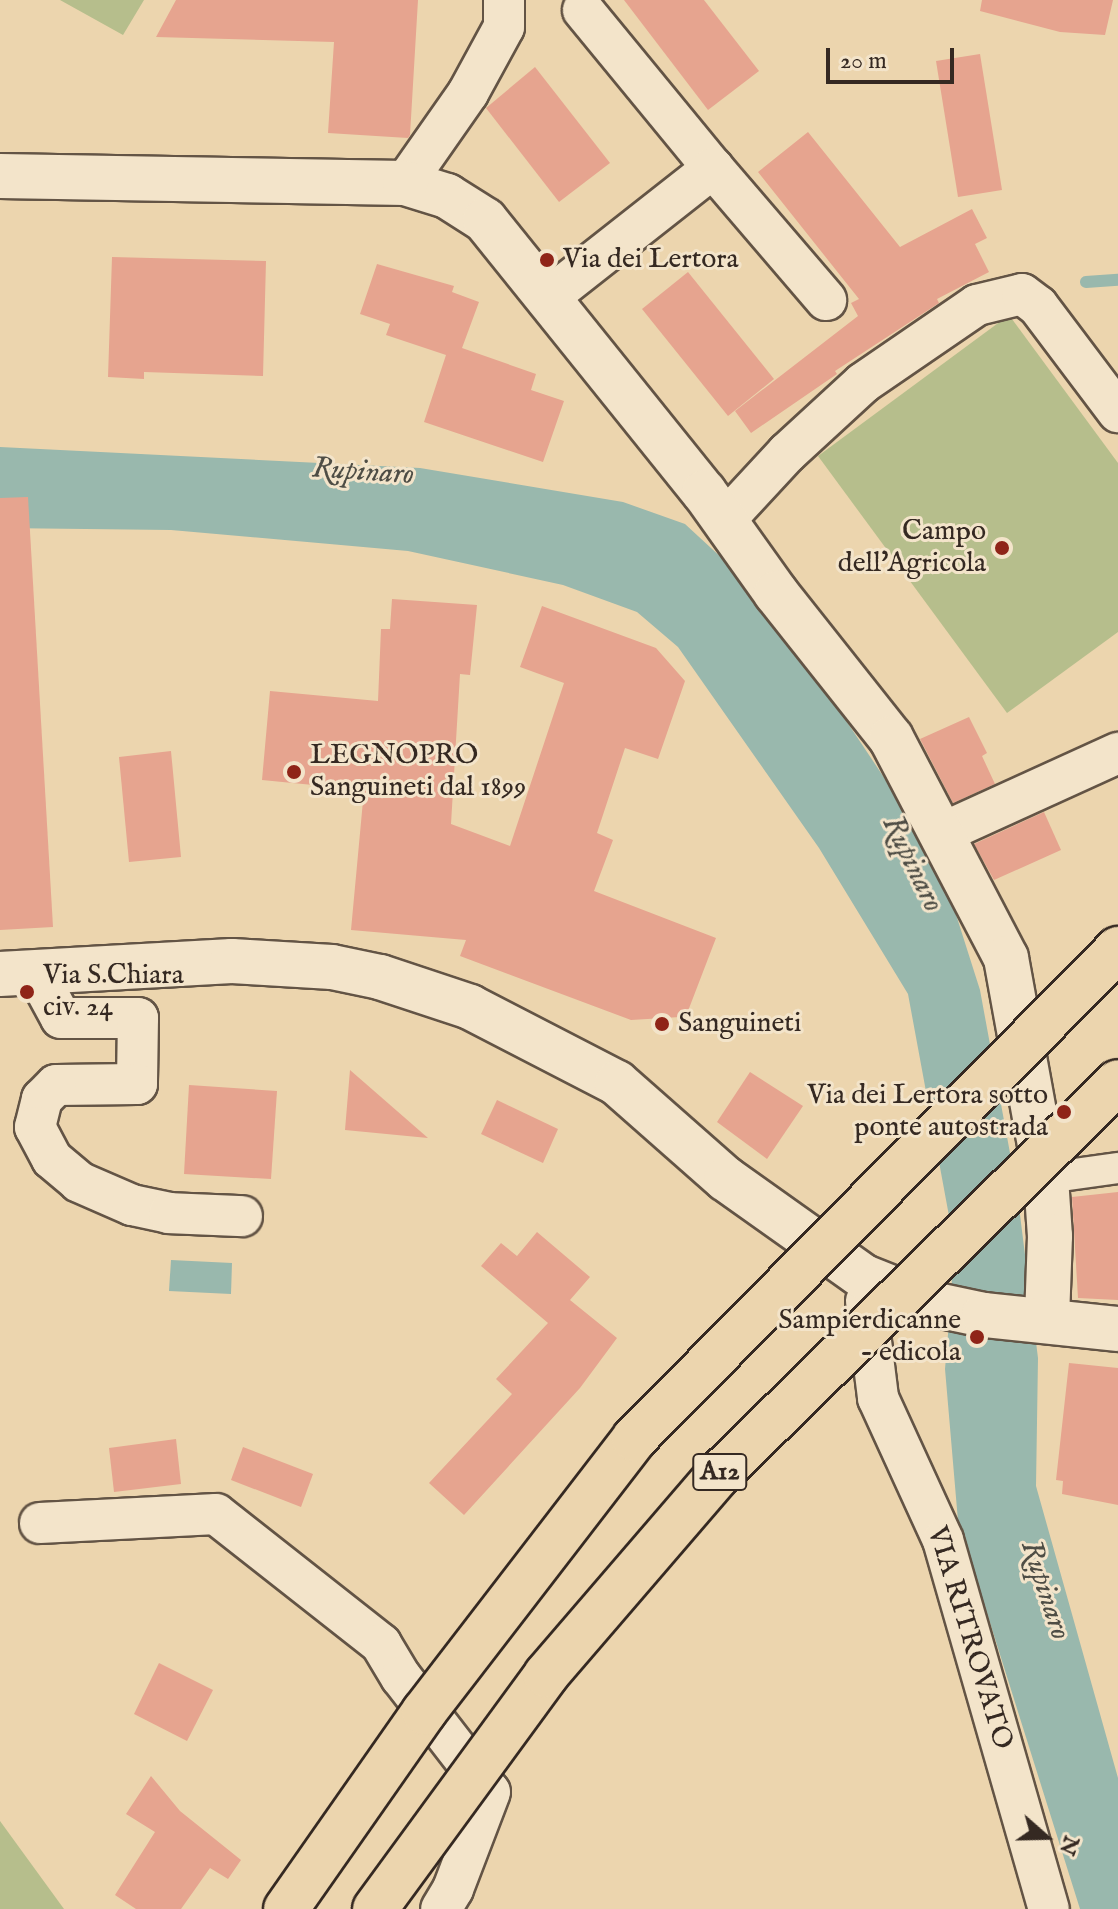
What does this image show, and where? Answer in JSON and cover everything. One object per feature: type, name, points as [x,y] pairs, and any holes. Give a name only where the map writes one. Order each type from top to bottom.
[{"type":"highway","points":[[286,1909],[424,1712],[634,1439],[1118,949]]},
{"type":"highway","name":"A12","points":[[375,1909],[546,1675],[719,1474],[1118,1082]]},
{"type":"main road","points":[[0,176],[405,183],[447,196],[485,220],[549,297],[891,738],[1006,958],[1046,1178],[1050,1236],[1047,1319]]},
{"type":"main road","points":[[18,973],[232,961],[332,967],[380,977],[470,1007],[617,1083],[726,1179],[864,1277],[932,1304],[984,1315],[1047,1319],[1118,1329]]},
{"type":"street","points":[[405,183],[468,93],[504,27],[504,0]]},
{"type":"street","points":[[583,10],[826,300]]},
{"type":"street","points":[[549,297],[713,168]]},
{"type":"street","points":[[724,521],[787,453],[863,383],[977,305],[1022,294],[1038,306],[1118,412]]},
{"type":"street","points":[[940,834],[1118,753]]},
{"type":"street","points":[[18,973],[61,1018],[138,1018],[137,1084],[56,1085],[42,1099],[35,1127],[52,1159],[79,1182],[132,1205],[169,1213],[242,1216]]},
{"type":"street","points":[[1046,1178],[1118,1168]]},
{"type":"street","name":"VIA RITROVATO","points":[[864,1277],[878,1398],[943,1540],[1049,1909]]},
{"type":"street","points":[[40,1523],[216,1514],[381,1644],[401,1677],[490,1792],[453,1889],[441,1909]]},
{"type":"green space","points":[[60,0],[144,0],[123,35]]},
{"type":"green space","name":"Campo dell'Agricola","points":[[1009,315],[1118,463],[1118,632],[1007,713],[818,456]]},
{"type":"green space","points":[[0,1821],[64,1909],[0,1909]]},
{"type":"water","name":"Rupinaro","points":[[0,447],[420,468],[623,502],[685,524],[724,560],[827,692],[897,797],[952,902],[980,990],[1017,1191],[1038,1358],[1036,1486],[1118,1778],[1118,1909],[1080,1909],[958,1521],[945,1369],[952,1288],[949,1216],[908,994],[819,848],[678,647],[637,612],[563,585],[408,551],[171,530],[0,528]]},
{"type":"water","points":[[171,1260],[232,1263],[231,1294],[169,1291]]},
{"type":"building","points":[[176,0],[418,0],[410,135],[408,138],[328,133],[334,42],[156,37]]},
{"type":"building","points":[[624,0],[704,0],[759,71],[708,110]]},
{"type":"building","points":[[982,0],[1113,0],[1105,35],[1060,32],[980,11]]},
{"type":"building","points":[[980,54],[1002,190],[958,197],[936,61]]},
{"type":"building","points":[[535,67],[610,163],[559,202],[486,108]]},
{"type":"building","points":[[808,132],[900,247],[972,209],[987,238],[975,244],[989,272],[937,299],[939,303],[835,371],[837,374],[751,433],[735,411],[858,316],[851,303],[859,299],[758,172]]},
{"type":"building","points":[[112,257],[266,261],[263,376],[144,372],[144,379],[108,377]]},
{"type":"building","points":[[377,264],[454,286],[452,292],[479,302],[462,348],[536,374],[531,390],[564,401],[543,462],[424,422],[446,355],[386,335],[390,324],[360,314]]},
{"type":"building","points":[[688,272],[774,379],[728,416],[642,309]]},
{"type":"building","points":[[28,497],[53,927],[0,930],[0,498]]},
{"type":"building","points":[[392,599],[477,605],[470,675],[460,674],[451,824],[510,846],[564,683],[520,667],[542,606],[656,648],[685,681],[658,759],[625,748],[597,833],[613,840],[594,891],[716,938],[688,1011],[680,1017],[631,1020],[460,956],[466,940],[351,930],[364,790],[262,780],[270,691],[378,701],[381,629],[390,629]]},
{"type":"building","points":[[969,717],[987,753],[982,756],[995,784],[953,803],[920,739]]},
{"type":"building","points":[[171,751],[181,857],[129,862],[119,757]]},
{"type":"building","points":[[1044,812],[1061,850],[994,880],[974,844]]},
{"type":"building","points":[[350,1070],[428,1138],[345,1130]]},
{"type":"building","points":[[750,1072],[803,1106],[767,1159],[717,1122]]},
{"type":"building","points":[[189,1085],[277,1091],[271,1179],[184,1174]]},
{"type":"building","points":[[497,1100],[558,1129],[543,1163],[481,1134]]},
{"type":"building","points":[[1118,1192],[1118,1300],[1078,1298],[1072,1197]]},
{"type":"building","points":[[537,1232],[590,1277],[570,1300],[617,1338],[580,1388],[464,1515],[429,1483],[512,1394],[496,1379],[548,1323],[481,1266],[501,1243],[517,1256]]},
{"type":"building","points":[[1069,1363],[1118,1368],[1118,1505],[1062,1494],[1063,1481],[1056,1480]]},
{"type":"building","points":[[176,1439],[181,1484],[114,1492],[109,1448]]},
{"type":"building","points":[[243,1447],[313,1474],[301,1507],[231,1480]]},
{"type":"building","points":[[159,1663],[213,1690],[187,1741],[134,1714]]},
{"type":"building","points":[[151,1776],[180,1811],[241,1860],[228,1879],[210,1868],[181,1909],[136,1909],[115,1895],[155,1832],[126,1814]]},
{"type":"waterway","points":[[1086,282],[1118,280]]},
{"type":"place","name":"Via dei Lertora","points":[[547,260]]},
{"type":"place","name":"Campo dell'Agricola","points":[[1002,548]]},
{"type":"place","name":"LEGNOPRO Sanguineti dal 1899","points":[[294,772]]},
{"type":"place","name":"Via S.Chiara civ. 24","points":[[27,992]]},
{"type":"place","name":"Sanguineti","points":[[662,1024]]},
{"type":"place","name":"Via dei Lertora sotto ponte autostrada","points":[[1064,1112]]},
{"type":"place","name":"Sampierdicanne - edicola","points":[[977,1337]]}]
